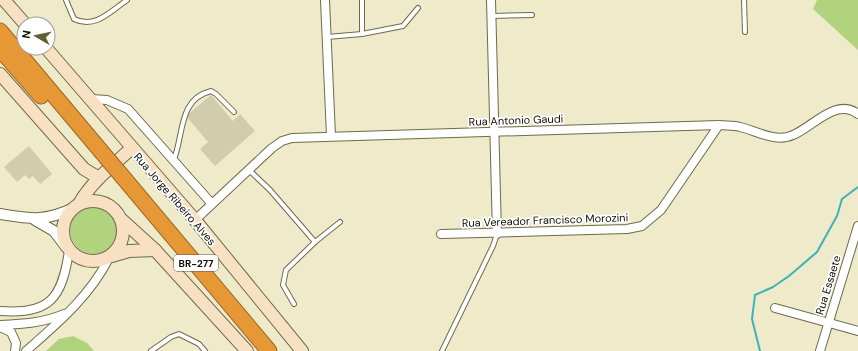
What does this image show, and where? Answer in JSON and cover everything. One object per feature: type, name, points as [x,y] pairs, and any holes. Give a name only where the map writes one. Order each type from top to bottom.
[{"type":"highway","name":"BR-277","points":[[0,31],[97,154]]},
{"type":"highway","name":"BR-277","points":[[0,49],[119,178],[269,351]]},
{"type":"highway","name":"BR-277","points":[[119,178],[258,351]]},
{"type":"main road","points":[[4,0],[18,16]]},
{"type":"main road","name":"Rua Jorge Ribeiro Alves","points":[[53,56],[195,220],[302,351]]},
{"type":"main road","points":[[0,74],[84,169],[99,178],[106,204]]},
{"type":"main road","points":[[132,148],[99,178],[67,216],[63,226],[63,237],[68,249],[76,257],[88,262],[101,261],[129,250],[155,250]]},
{"type":"main road","points":[[78,204],[84,169]]},
{"type":"main road","points":[[78,204],[88,201],[97,201],[113,208],[122,220],[155,250],[247,351]]},
{"type":"main road","points":[[110,257],[118,249],[122,240],[124,230],[122,220]]},
{"type":"street","points":[[325,0],[331,136]]},
{"type":"street","points":[[491,0],[497,234]]},
{"type":"street","points":[[90,99],[107,100],[128,109],[174,159],[212,204]]},
{"type":"street","name":"Rua Antonio Gaudi","points":[[195,220],[272,148],[282,141],[292,138],[719,125],[739,126],[774,138],[792,136],[834,110],[843,108],[852,110],[858,114]]},
{"type":"street","name":"Rua Vereador Francisco Morozini","points":[[441,234],[497,234],[627,230],[642,226],[661,210],[719,125]]},
{"type":"street","points":[[0,214],[35,220],[54,217],[78,204]]},
{"type":"street","points":[[0,311],[19,312],[37,310],[51,300],[63,282],[68,249],[54,231],[35,220]]},
{"type":"street","name":"Rua Essaete","points":[[820,351],[858,226]]},
{"type":"street","points":[[26,351],[85,296],[110,257]]},
{"type":"street","points":[[775,308],[858,332]]},
{"type":"street","points":[[0,326],[49,320],[69,312]]},
{"type":"street","points":[[0,326],[11,332],[16,343],[15,351]]},
{"type":"lane","points":[[66,0],[74,20],[84,24],[97,21],[127,0]]},
{"type":"lane","points":[[362,0],[362,34]]},
{"type":"lane","points":[[744,0],[745,32]]},
{"type":"lane","points":[[327,37],[362,34],[403,26],[418,8]]},
{"type":"lane","points":[[492,16],[532,15]]},
{"type":"lane","points":[[174,159],[179,148],[184,114],[195,100],[211,92],[216,94],[234,112]]},
{"type":"lane","points":[[249,170],[270,190],[315,242]]},
{"type":"lane","points":[[294,304],[284,285],[283,277],[286,270],[315,242],[340,222]]},
{"type":"lane","points":[[442,351],[494,246],[497,234]]},
{"type":"lane","points":[[151,351],[174,334],[178,334],[199,344],[205,351]]},
{"type":"green space","points":[[817,0],[858,0],[858,50],[813,9]]},
{"type":"green space","points":[[89,206],[99,206],[111,213],[118,225],[118,235],[111,247],[99,254],[89,254],[81,250],[74,243],[70,235],[70,225],[74,217],[81,210]]},
{"type":"green space","points":[[73,336],[87,343],[94,351],[46,351],[59,339]]},
{"type":"building","points":[[211,95],[233,121],[240,114],[255,131],[215,166],[200,149],[208,142],[186,116]]},
{"type":"building","points":[[29,146],[52,174],[40,184],[33,176],[29,179],[25,175],[17,182],[4,167]]},
{"type":"waterway","points":[[760,351],[752,319],[755,295],[773,287],[789,276],[817,252],[837,216],[842,199],[858,187]]}]
